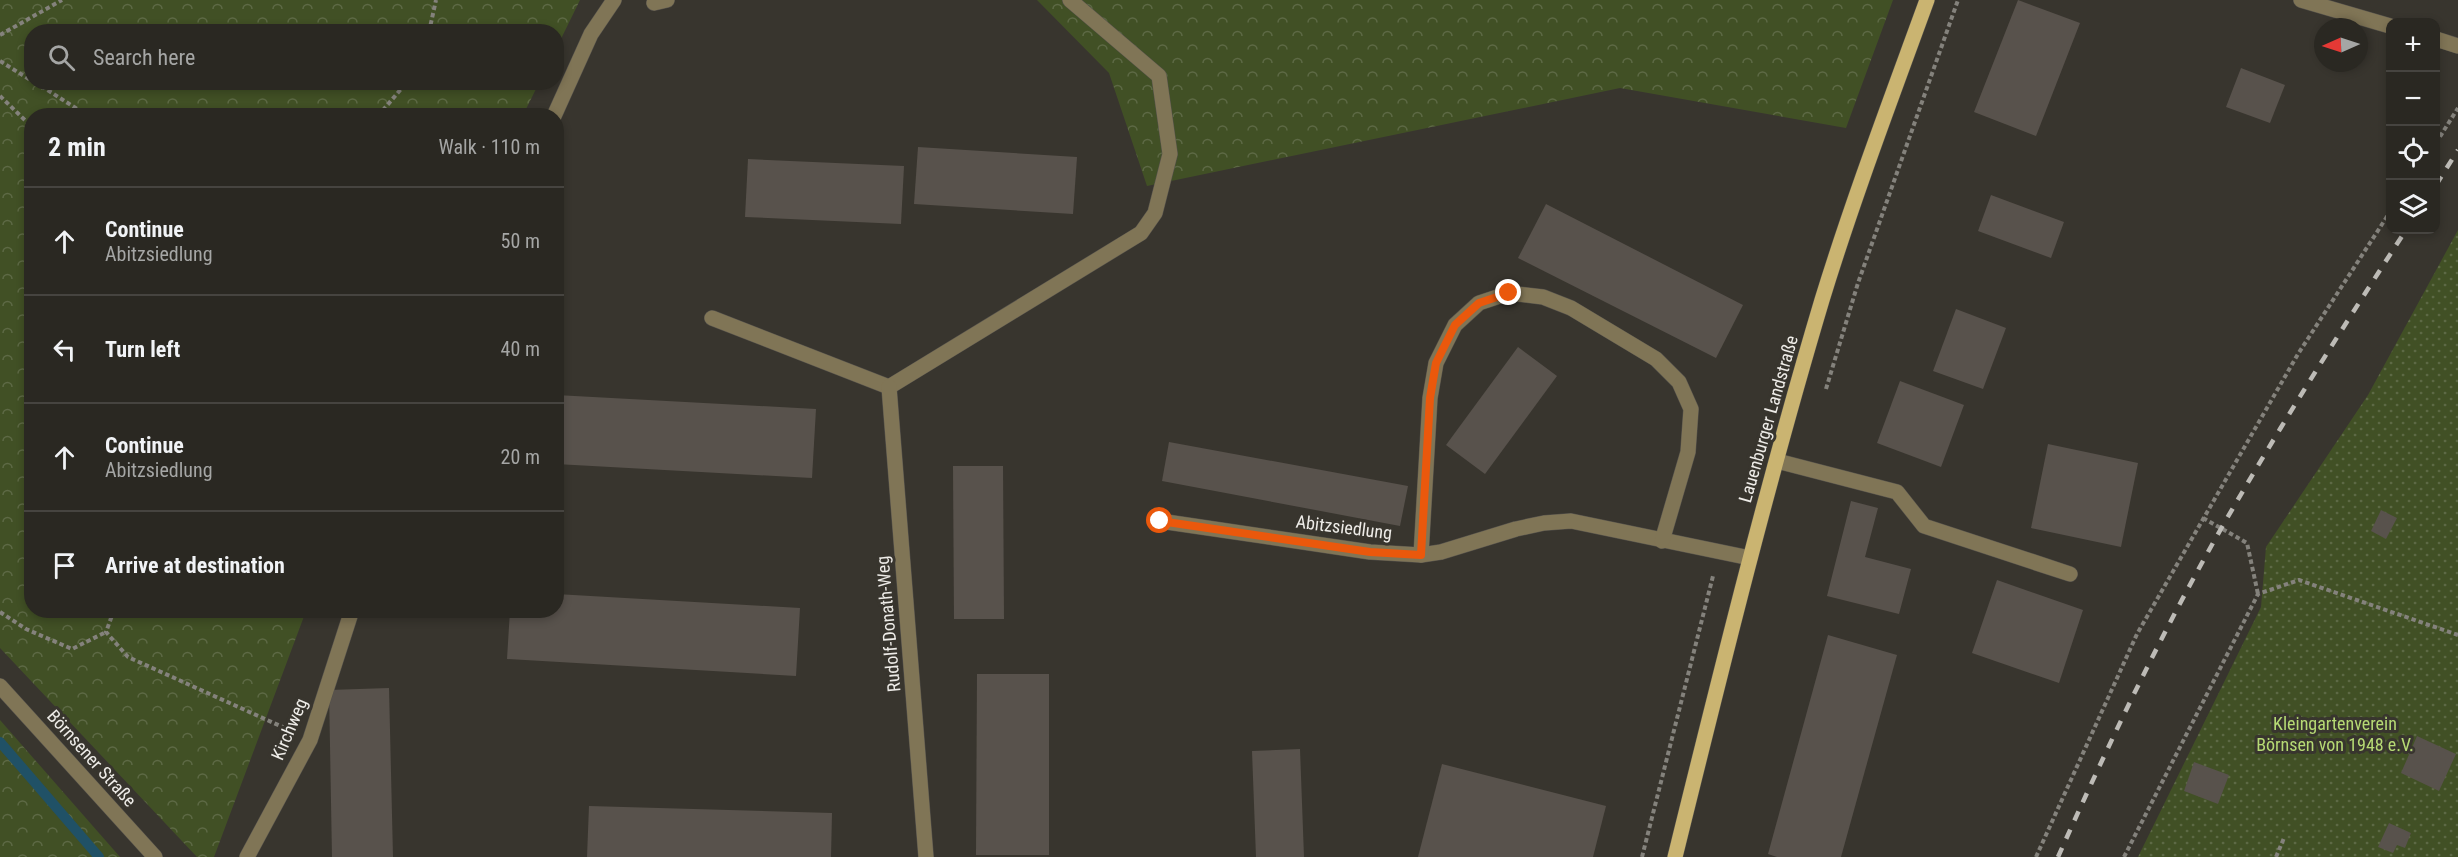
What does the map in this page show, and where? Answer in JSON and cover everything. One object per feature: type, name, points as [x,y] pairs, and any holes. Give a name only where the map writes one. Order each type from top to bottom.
[{"type":"main road","name":"Lauenburger Landstraße","points":[[1675,857],[1750,558],[1822,299],[1874,145],[1927,0]]},
{"type":"street","points":[[558,108],[591,34],[614,0]]},
{"type":"street","points":[[712,318],[889,387],[1141,233],[1155,213],[1170,154],[1159,76],[1071,0]]},
{"type":"street","points":[[2301,0],[2386,25]]},
{"type":"street","points":[[2440,40],[2458,45]]},
{"type":"street","points":[[1421,555],[1430,398],[1436,363],[1455,325],[1479,303],[1509,293],[1543,297],[1571,308],[1656,359],[1679,382],[1691,409],[1688,452],[1662,541]]},
{"type":"street","name":"Rudolf-Donath-Weg","points":[[889,387],[926,857]]},
{"type":"street","points":[[1777,461],[1897,492],[1924,526],[2070,574]]},
{"type":"street","name":"Abitzsiedlung","points":[[1160,521],[1370,552],[1421,555],[1442,552],[1525,527],[1571,521],[1750,558]]},
{"type":"street","name":"Kirchweg","points":[[247,857],[310,740],[349,618]]},
{"type":"street","name":"Börnsener Straße","points":[[0,686],[155,857]]},
{"type":"path","points":[[0,35],[62,0]]},
{"type":"path","points":[[431,24],[436,0]]},
{"type":"path","points":[[1825,392],[1858,283],[1958,0]]},
{"type":"path","points":[[0,61],[24,76]]},
{"type":"path","points":[[46,90],[75,108]]},
{"type":"path","points":[[385,108],[400,90]]},
{"type":"path","points":[[0,96],[24,119]]},
{"type":"path","points":[[2440,137],[2458,108]]},
{"type":"path","points":[[2037,857],[2137,634],[2298,354],[2386,221]]},
{"type":"path","points":[[2124,857],[2258,594],[2247,543],[2203,518]]},
{"type":"path","points":[[1642,857],[1719,552]]},
{"type":"path","points":[[2258,594],[2299,580],[2458,635]]},
{"type":"path","points":[[0,612],[26,629],[72,649],[106,632],[111,618]]},
{"type":"path","points":[[106,632],[128,657],[310,740]]},
{"type":"path","points":[[2276,857],[2284,838]]},
{"type":"green space","points":[[0,0],[580,0],[564,33],[564,24],[24,24],[24,90],[536,90],[526,108],[24,108],[24,618],[303,618],[214,857],[197,857],[0,648]]},
{"type":"green space","points":[[1037,0],[1893,0],[1846,128],[1620,88],[1147,186],[1109,73]]},
{"type":"green space","name":"Kleingartenverein Börnsen von 1948 e.V.","points":[[2458,230],[2458,857],[2138,857],[2261,607],[2266,547],[2368,395]]},
{"type":"green space","points":[[0,720],[120,857],[0,857]]},
{"type":"building","points":[[2018,0],[2080,23],[2036,136],[1974,112]]},
{"type":"building","points":[[2241,68],[2285,85],[2270,123],[2226,107]]},
{"type":"building","points":[[918,147],[1077,157],[1073,214],[914,204]]},
{"type":"building","points":[[748,159],[904,166],[901,224],[745,217]]},
{"type":"building","points":[[1991,195],[2064,222],[2051,258],[1978,231]]},
{"type":"building","points":[[1546,204],[1743,305],[1716,358],[1518,258]]},
{"type":"building","points":[[1956,309],[2006,328],[1983,389],[1933,371]]},
{"type":"building","points":[[1518,347],[1557,376],[1485,474],[1446,445]]},
{"type":"building","points":[[1900,381],[1964,405],[1941,467],[1877,443]]},
{"type":"building","points":[[564,395],[816,409],[812,478],[564,464]]},
{"type":"building","points":[[1169,442],[1408,486],[1400,526],[1162,481]]},
{"type":"building","points":[[2048,444],[2138,463],[2121,547],[2031,528]]},
{"type":"building","points":[[953,466],[1003,466],[1004,619],[954,619]]},
{"type":"building","points":[[1851,501],[1878,508],[1865,557],[1911,569],[1899,614],[1827,596]]},
{"type":"building","points":[[2381,510],[2397,518],[2386,539],[2371,531]]},
{"type":"building","points":[[1997,580],[2083,610],[2059,683],[1972,653]]},
{"type":"building","points":[[564,594],[800,608],[796,676],[507,659],[510,618],[564,618]]},
{"type":"building","points":[[1828,635],[1897,655],[1841,857],[1777,857],[1768,854]]},
{"type":"building","points":[[977,674],[1049,674],[1049,855],[976,855]]},
{"type":"building","points":[[389,688],[393,857],[332,857],[329,690]]},
{"type":"building","points":[[2417,736],[2456,754],[2439,791],[2401,773]]},
{"type":"building","points":[[1300,749],[1304,857],[1256,857],[1252,751]]},
{"type":"building","points":[[2194,762],[2229,775],[2218,804],[2184,791]]},
{"type":"building","points":[[1442,764],[1606,806],[1593,857],[1418,857]]},
{"type":"building","points":[[589,806],[832,813],[831,857],[587,857]]},
{"type":"building","points":[[2389,823],[2411,833],[2405,848],[2397,845],[2393,853],[2378,847]]},
{"type":"waterway","points":[[0,742],[99,857]]},
{"type":"railway","points":[[2439,180],[2458,150]]},
{"type":"railway","points":[[2058,857],[2136,690],[2199,567],[2289,414],[2403,234]]},
{"type":"route","points":[[1160,521],[1370,552],[1421,555],[1430,398],[1436,363],[1455,325],[1479,303],[1509,293]]}]
